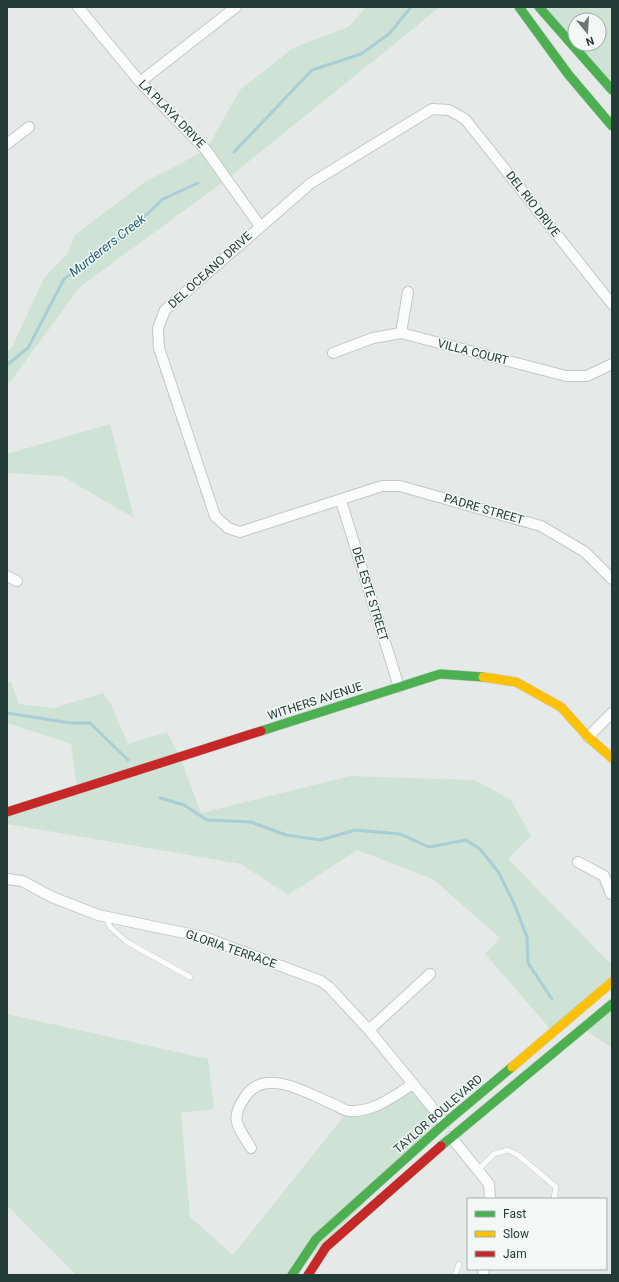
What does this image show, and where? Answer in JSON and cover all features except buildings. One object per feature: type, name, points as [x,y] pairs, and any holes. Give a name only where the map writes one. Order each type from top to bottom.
[{"type":"main road","points":[[519,7],[568,74],[612,126]]},
{"type":"main road","points":[[538,7],[612,90]]},
{"type":"main road","name":"WITHERS AVENUE","points":[[7,812],[440,674],[473,675],[516,682],[561,707],[588,737],[612,758]]},
{"type":"main road","name":"TAYLOR BOULEVARD","points":[[292,1275],[316,1239],[445,1123],[612,982]]},
{"type":"main road","points":[[308,1275],[326,1247],[451,1137],[612,1004]]},
{"type":"street","name":"LA PLAYA DRIVE","points":[[78,7],[140,82],[206,150],[260,226]]},
{"type":"street","points":[[140,82],[236,7]]},
{"type":"street","name":"DEL OCEANO DRIVE","points":[[341,501],[240,532],[228,528],[220,522],[215,516],[159,348],[158,328],[166,310],[260,226],[311,183],[432,109],[449,110]]},
{"type":"street","name":"DEL RIO DRIVE","points":[[449,110],[466,119],[612,304]]},
{"type":"street","points":[[7,144],[29,127]]},
{"type":"street","points":[[401,333],[408,292]]},
{"type":"street","name":"VILLA COURT","points":[[333,353],[373,338],[401,333],[566,376],[587,376],[612,364]]},
{"type":"street","name":"PADRE STREET","points":[[341,501],[382,486],[400,486],[450,499],[541,526],[585,552],[612,579]]},
{"type":"street","name":"DEL ESTE STREET","points":[[341,501],[399,687]]},
{"type":"street","points":[[7,576],[17,581]]},
{"type":"street","points":[[588,737],[612,713]]},
{"type":"street","points":[[578,862],[608,873],[611,894]]},
{"type":"street","name":"GLORIA TERRACE","points":[[7,879],[22,881],[52,897],[106,917],[204,937],[321,981],[329,986],[369,1030],[445,1123]]},
{"type":"street","points":[[369,1030],[430,974]]},
{"type":"street","points":[[251,1148],[236,1122],[236,1109],[249,1090],[260,1084],[272,1082],[288,1085],[348,1111],[366,1110],[384,1103],[413,1084]]},
{"type":"street","points":[[451,1137],[489,1184],[490,1198]]},
{"type":"lane","points":[[106,917],[110,927],[122,938],[190,977]]},
{"type":"lane","points":[[478,1170],[494,1154],[508,1150],[518,1155],[556,1187],[554,1198]]},
{"type":"lane","points":[[455,1275],[459,1264]]},
{"type":"green space","points":[[366,7],[440,7],[227,179],[80,287],[7,386],[7,351],[11,349],[44,278],[67,254],[75,235],[145,182],[206,150],[240,90],[293,48],[348,27]]},
{"type":"green space","points":[[539,7],[612,7],[612,90],[579,52],[607,52],[607,12],[567,12],[567,39]]},
{"type":"green space","points":[[110,424],[134,518],[62,476],[7,473],[7,454]]},
{"type":"green space","points":[[11,682],[19,704],[54,708],[103,693],[110,702],[128,744],[167,732],[180,757],[201,813],[350,776],[475,780],[511,800],[531,836],[508,859],[612,965],[612,982],[553,1032],[485,954],[500,938],[433,879],[357,850],[288,895],[241,864],[7,824],[7,812],[77,788],[71,744],[7,723],[7,683]]},
{"type":"green space","points":[[612,1004],[612,1048],[583,1028]]},
{"type":"green space","points":[[7,1014],[208,1059],[214,1109],[181,1113],[190,1217],[233,1255],[348,1111],[366,1109],[413,1084],[445,1123],[292,1275],[76,1275],[7,1205]]},
{"type":"waterway","name":"Murderers Creek","points":[[234,152],[312,70],[361,54],[389,34],[411,7]]},
{"type":"waterway","name":"Murderers Creek","points":[[7,365],[28,348],[64,279],[129,231],[163,199],[198,183]]},
{"type":"waterway","points":[[7,713],[70,723],[90,723],[128,760]]},
{"type":"waterway","points":[[160,798],[184,805],[207,820],[251,822],[286,835],[321,840],[355,830],[400,834],[429,847],[466,840],[480,849],[499,873],[515,906],[527,937],[528,963],[552,999]]},
{"type":"traffic: fast","points":[[519,7],[568,74],[612,126]]},
{"type":"traffic: fast","points":[[539,7],[612,90]]},
{"type":"traffic: fast","points":[[261,731],[440,674],[483,677]]},
{"type":"traffic: fast","points":[[441,1146],[612,1004]]},
{"type":"traffic: fast","points":[[292,1275],[316,1239],[445,1123],[512,1067]]},
{"type":"traffic: slow","points":[[483,677],[516,682],[561,707],[588,737],[612,758]]},
{"type":"traffic: slow","points":[[512,1067],[612,982]]},
{"type":"traffic: jam","points":[[7,812],[261,731]]},
{"type":"traffic: jam","points":[[308,1275],[326,1247],[441,1146]]}]
